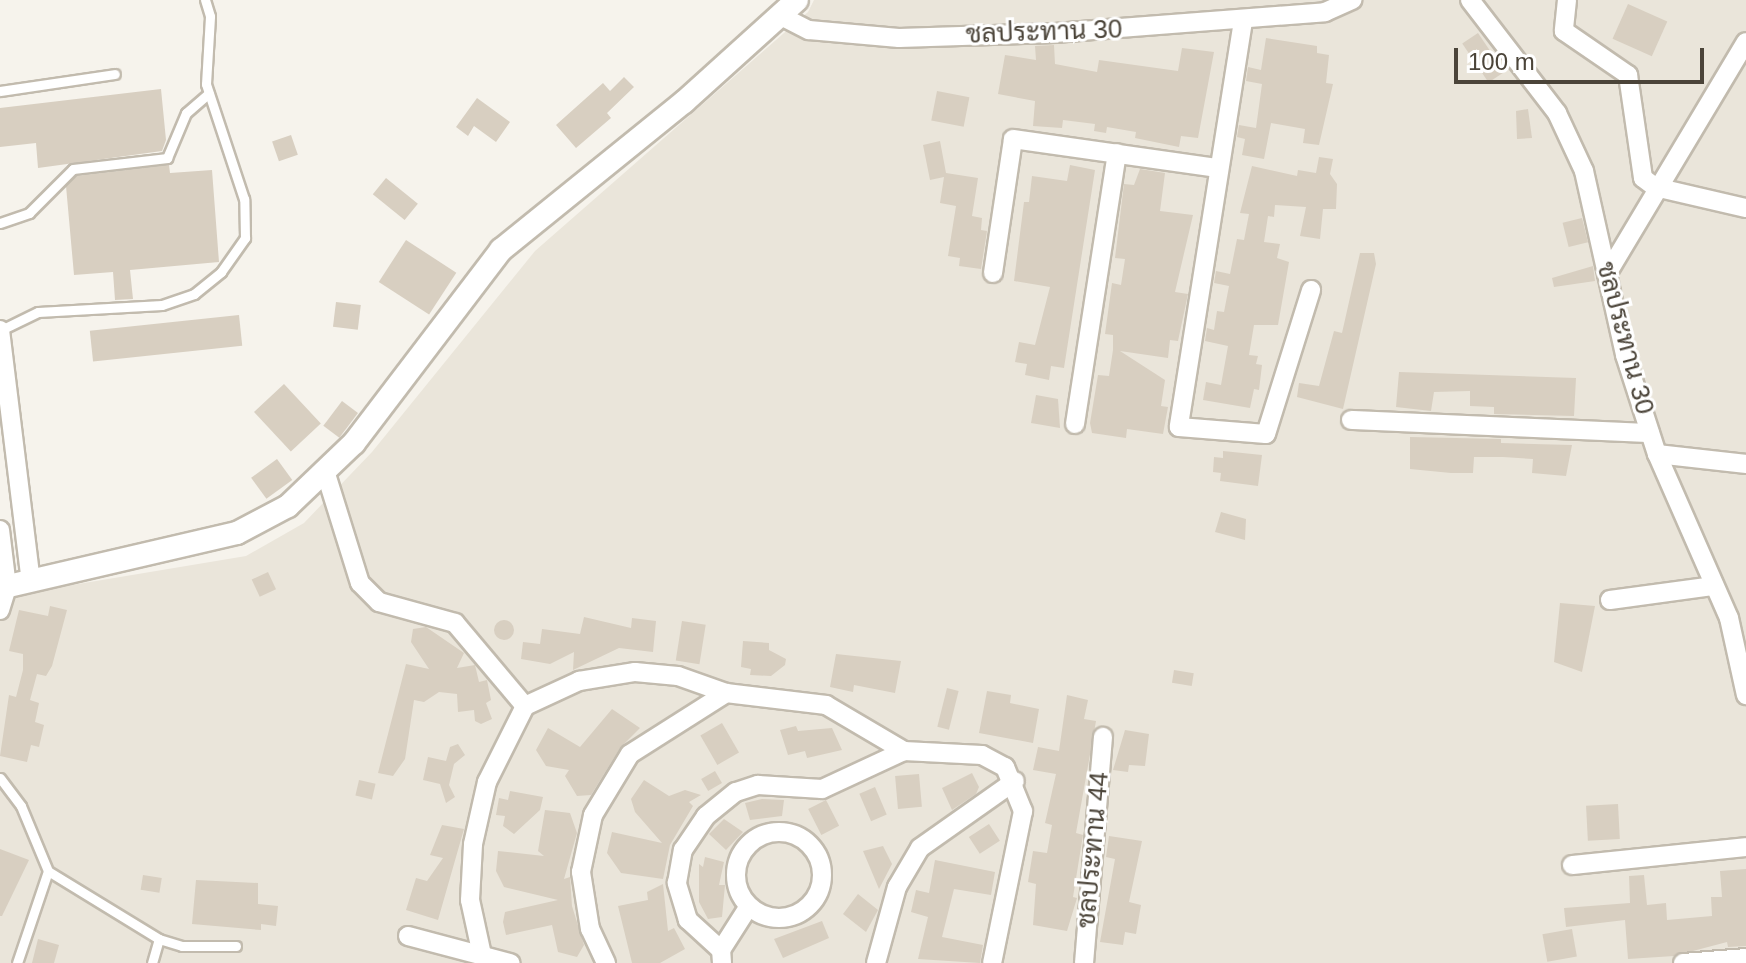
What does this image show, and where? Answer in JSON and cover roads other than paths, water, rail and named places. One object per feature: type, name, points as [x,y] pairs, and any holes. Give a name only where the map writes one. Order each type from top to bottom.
[{"type":"street","points":[[3,587],[237,533],[288,506],[326,474],[501,250],[783,17],[797,0]]},
{"type":"street","name":"ชลประทาน 30","points":[[783,17],[809,30],[899,38],[1243,21],[1325,12],[1352,0]]},
{"type":"street","name":"ชลประทาน 30","points":[[1470,0],[1557,113],[1584,171],[1607,274],[1657,454],[1714,586],[1738,618],[1746,695]]},
{"type":"street","points":[[1567,0],[1564,31],[1628,75],[1643,178],[1655,187],[1746,208]]},
{"type":"street","points":[[1243,21],[1179,427],[1266,434],[1311,290]]},
{"type":"street","points":[[1607,274],[1655,187],[1746,42]]},
{"type":"street","points":[[993,273],[1013,139],[1218,168]]},
{"type":"street","points":[[1075,424],[1117,153]]},
{"type":"street","points":[[2,329],[31,582]]},
{"type":"street","points":[[1351,420],[1650,433]]},
{"type":"street","points":[[1657,454],[1746,464]]},
{"type":"street","points":[[326,474],[360,583],[379,602],[455,623],[525,706]]},
{"type":"street","points":[[0,530],[3,587],[0,610]]},
{"type":"street","points":[[1610,600],[1714,586]]},
{"type":"street","points":[[482,955],[470,900],[473,844],[487,782],[525,706],[579,681],[635,672],[678,676],[726,693],[826,705],[904,751],[982,755],[1005,767],[1015,781],[1023,811],[992,963]]},
{"type":"street","points":[[606,963],[590,929],[581,872],[593,815],[630,754],[726,693]]},
{"type":"street","name":"ชลประทาน 44","points":[[1084,963],[1103,737]]},
{"type":"street","points":[[749,906],[722,956],[688,920],[677,883],[683,850],[706,816],[736,792],[758,785],[822,789],[904,751]]},
{"type":"street","points":[[876,963],[897,887],[920,848],[1015,781]]},
{"type":"street","points":[[770,833],[785,833],[808,844],[822,869],[821,884],[809,906],[782,918],[749,906],[736,878],[747,847],[770,833]]},
{"type":"street","points":[[1572,865],[1746,847]]},
{"type":"street","points":[[408,936],[510,963]]},
{"type":"street","points":[[1683,963],[1746,958]]},
{"type":"lane","points":[[2,329],[38,312],[162,305],[194,294],[221,272],[245,238],[244,199],[209,93],[205,0]]},
{"type":"lane","points":[[0,91],[115,74]]},
{"type":"lane","points":[[0,223],[29,213],[73,169],[167,158],[186,113],[209,93]]},
{"type":"lane","points":[[0,778],[21,806],[48,871],[159,939],[182,946],[236,946]]},
{"type":"lane","points":[[17,963],[48,871]]},
{"type":"lane","points":[[152,963],[159,939]]}]
